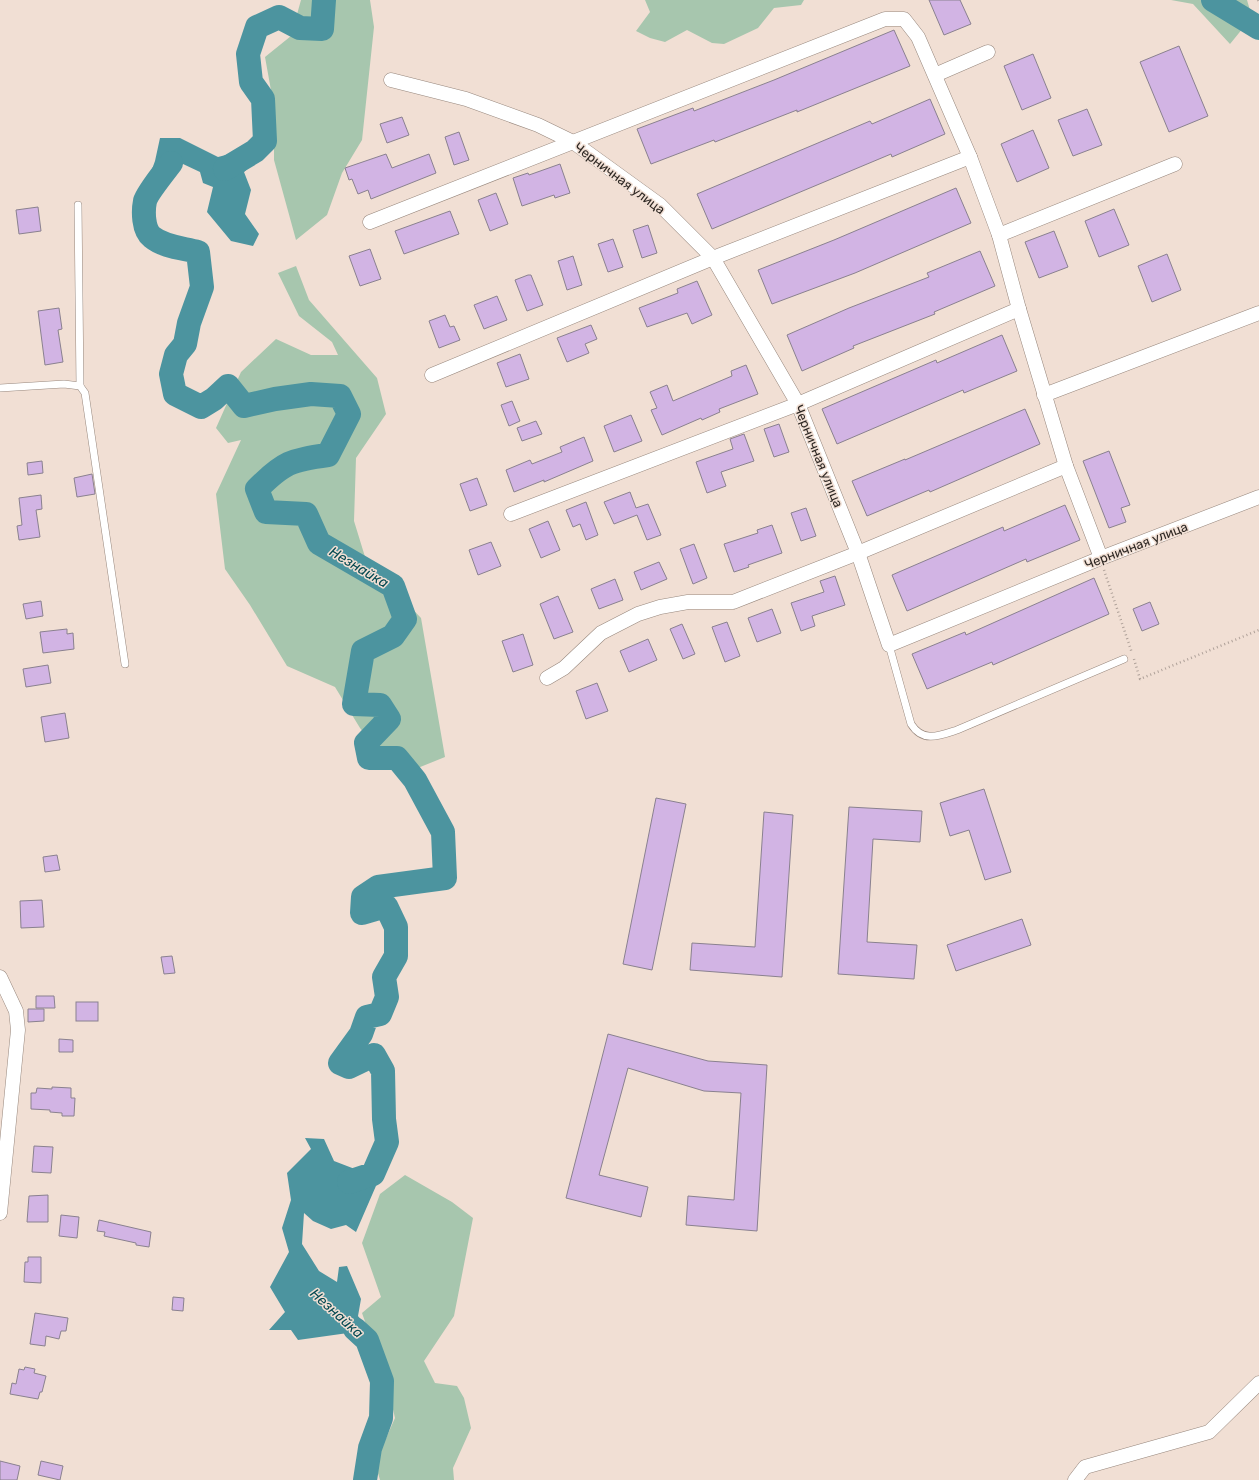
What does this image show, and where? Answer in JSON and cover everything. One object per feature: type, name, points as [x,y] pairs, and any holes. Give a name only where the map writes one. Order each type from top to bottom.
[{"type":"street","points":[[370,222],[885,19],[904,19],[911,26],[918,37],[935,75],[970,158],[999,235],[1019,310],[1066,466],[1101,558]]},
{"type":"street","points":[[935,75],[988,52]]},
{"type":"street","name":"Черничная улица","points":[[391,80],[466,99],[538,125],[574,142],[660,205],[713,258],[798,404],[858,553],[889,644],[1101,558],[1259,497]]},
{"type":"street","points":[[432,375],[713,258],[970,158]]},
{"type":"street","points":[[999,235],[1175,164]]},
{"type":"street","points":[[511,514],[798,404],[1019,310]]},
{"type":"street","points":[[1044,395],[1259,313]]},
{"type":"street","points":[[547,678],[564,668],[601,634],[638,614],[660,607],[688,602],[733,602],[858,553],[1066,466]]},
{"type":"street","points":[[0,977],[16,1011],[18,1030],[0,1213]]},
{"type":"street","points":[[1075,1480],[1085,1467],[1209,1432],[1259,1383]]},
{"type":"lane","points":[[78,205],[80,386],[85,393],[125,664]]},
{"type":"lane","points":[[0,388],[64,384],[80,386]]},
{"type":"lane","points":[[889,644],[911,724],[916,732],[924,736],[943,735],[957,730],[1124,659]]},
{"type":"path","points":[[1101,558],[1140,679],[1259,630]]},
{"type":"green space","points":[[301,0],[370,0],[374,27],[362,140],[342,173],[327,215],[296,240],[274,160],[274,107],[265,57],[291,36]]},
{"type":"green space","points":[[645,0],[804,0],[801,5],[774,8],[758,28],[724,44],[712,43],[687,30],[665,42],[650,38],[636,31],[650,12]]},
{"type":"green space","points":[[1171,0],[1247,0],[1252,17],[1230,44],[1193,4]]},
{"type":"green space","points":[[296,266],[309,300],[377,378],[386,414],[356,458],[354,521],[366,560],[421,618],[445,757],[398,776],[360,728],[335,687],[287,666],[250,605],[225,569],[216,494],[241,440],[228,443],[216,428],[241,372],[276,339],[311,355],[338,355],[332,342],[299,316],[278,273]]},
{"type":"green space","points":[[405,1175],[452,1202],[473,1218],[454,1316],[424,1361],[435,1383],[457,1386],[464,1398],[471,1428],[453,1468],[454,1480],[380,1480],[375,1463],[395,1418],[387,1384],[362,1313],[381,1297],[362,1243],[380,1194]]},
{"type":"water","points":[[160,138],[180,138],[218,157],[245,150],[262,155],[244,172],[251,190],[245,214],[259,234],[253,246],[231,241],[207,212],[213,187],[203,183],[200,172],[183,164],[155,192],[147,183],[155,161]]},
{"type":"water","points":[[305,1138],[324,1139],[334,1161],[360,1171],[376,1167],[382,1172],[356,1232],[346,1225],[331,1229],[313,1221],[304,1213],[302,1244],[319,1271],[337,1282],[339,1267],[347,1266],[361,1299],[358,1316],[367,1329],[376,1353],[369,1358],[348,1333],[298,1340],[291,1330],[269,1330],[285,1312],[270,1287],[289,1252],[282,1228],[291,1200],[287,1173],[311,1149]]},
{"type":"building","points":[[929,0],[960,0],[971,24],[944,35]]},
{"type":"building","points":[[894,30],[910,66],[797,112],[797,110],[715,142],[714,140],[651,164],[637,129],[693,108],[694,111],[774,80]]},
{"type":"building","points":[[1179,46],[1208,116],[1169,132],[1140,62]]},
{"type":"building","points":[[1033,54],[1051,98],[1022,110],[1004,66]]},
{"type":"building","points":[[930,99],[945,134],[892,157],[891,154],[712,229],[697,194],[870,121],[872,124]]},
{"type":"building","points":[[1087,109],[1102,145],[1073,156],[1058,120]]},
{"type":"building","points":[[402,117],[409,135],[387,143],[380,124]]},
{"type":"building","points":[[1033,130],[1049,168],[1017,182],[1001,144]]},
{"type":"building","points":[[459,132],[469,160],[454,165],[445,137]]},
{"type":"building","points":[[386,154],[392,168],[429,154],[436,173],[371,199],[368,190],[358,194],[352,179],[349,180],[345,168]]},
{"type":"building","points":[[560,164],[570,193],[555,198],[554,195],[522,206],[513,178],[528,173],[529,175]]},
{"type":"building","points":[[956,188],[971,223],[855,273],[772,304],[758,270],[834,240]]},
{"type":"building","points":[[496,193],[508,224],[490,231],[478,200]]},
{"type":"building","points":[[38,207],[41,231],[19,234],[16,210]]},
{"type":"building","points":[[1114,209],[1129,245],[1099,257],[1085,221]]},
{"type":"building","points":[[450,211],[459,234],[404,254],[395,231]]},
{"type":"building","points":[[648,225],[657,253],[642,258],[633,230]]},
{"type":"building","points":[[1054,231],[1068,267],[1039,278],[1025,242]]},
{"type":"building","points":[[613,239],[623,267],[608,272],[598,244]]},
{"type":"building","points":[[370,249],[381,279],[360,286],[349,256]]},
{"type":"building","points":[[980,251],[995,286],[934,312],[935,314],[853,346],[854,348],[802,371],[787,335],[849,308],[929,277],[927,273]]},
{"type":"building","points":[[1167,254],[1181,290],[1152,302],[1138,266]]},
{"type":"building","points":[[573,256],[582,285],[567,290],[558,261]]},
{"type":"building","points":[[531,275],[543,305],[527,311],[515,280]]},
{"type":"building","points":[[697,281],[712,315],[692,324],[687,313],[647,327],[639,308],[678,293],[677,289]]},
{"type":"building","points":[[497,296],[507,320],[484,329],[474,305]]},
{"type":"building","points":[[59,308],[62,329],[58,330],[63,362],[45,365],[38,311]]},
{"type":"building","points":[[445,315],[450,327],[454,326],[460,340],[439,348],[429,321]]},
{"type":"building","points":[[591,325],[597,339],[585,344],[589,353],[567,362],[557,338]]},
{"type":"building","points":[[1002,335],[1017,371],[964,393],[963,390],[837,444],[822,409],[936,360],[937,363]]},
{"type":"building","points":[[520,354],[529,379],[506,387],[497,363]]},
{"type":"building","points":[[746,365],[758,394],[719,409],[720,412],[702,420],[701,418],[662,435],[651,410],[657,408],[650,392],[667,385],[673,401],[732,376],[731,371]]},
{"type":"building","points":[[512,401],[520,421],[509,426],[501,405]]},
{"type":"building","points":[[1025,409],[1040,444],[930,492],[929,490],[867,516],[852,481]]},
{"type":"building","points":[[631,415],[642,441],[614,452],[604,426]]},
{"type":"building","points":[[536,421],[542,434],[522,441],[517,428]]},
{"type":"building","points":[[779,424],[789,452],[774,457],[764,429]]},
{"type":"building","points":[[744,434],[754,461],[721,472],[726,486],[707,493],[696,462],[733,449],[730,439]]},
{"type":"building","points":[[584,437],[593,461],[544,482],[544,480],[514,492],[506,470],[530,460],[532,464],[562,452],[560,447]]},
{"type":"building","points":[[1109,451],[1130,505],[1121,508],[1126,522],[1109,528],[1083,461]]},
{"type":"building","points":[[42,461],[43,473],[28,475],[27,463]]},
{"type":"building","points":[[92,474],[95,494],[77,497],[74,478]]},
{"type":"building","points":[[477,478],[487,505],[470,511],[460,484]]},
{"type":"building","points":[[630,492],[636,508],[648,504],[661,535],[647,540],[637,515],[614,524],[604,502]]},
{"type":"building","points":[[41,495],[42,509],[36,510],[40,537],[19,540],[17,526],[22,525],[19,498]]},
{"type":"building","points":[[586,502],[598,535],[586,540],[580,524],[573,527],[566,510]]},
{"type":"building","points":[[1065,505],[1080,540],[1027,562],[1026,559],[907,611],[892,575],[1003,527],[1004,531]]},
{"type":"building","points":[[806,508],[816,536],[801,541],[791,513]]},
{"type":"building","points":[[548,521],[560,550],[541,558],[529,529]]},
{"type":"building","points":[[772,525],[782,553],[748,565],[749,567],[734,572],[724,544],[758,533],[757,530]]},
{"type":"building","points":[[491,542],[501,566],[478,575],[469,550]]},
{"type":"building","points":[[694,544],[707,578],[693,584],[680,549]]},
{"type":"building","points":[[659,562],[667,579],[641,590],[634,572]]},
{"type":"building","points":[[835,576],[845,605],[812,616],[815,626],[801,631],[791,603],[824,592],[820,581]]},
{"type":"building","points":[[1094,578],[1109,614],[993,665],[992,662],[927,689],[912,654],[965,632],[966,635]]},
{"type":"building","points":[[615,579],[623,600],[599,609],[591,589]]},
{"type":"building","points":[[558,596],[573,632],[554,639],[540,604]]},
{"type":"building","points":[[41,601],[43,616],[26,619],[23,604]]},
{"type":"building","points":[[1150,602],[1159,624],[1142,631],[1133,609]]},
{"type":"building","points":[[772,609],[781,633],[757,642],[748,618]]},
{"type":"building","points":[[727,622],[740,656],[725,662],[712,627]]},
{"type":"building","points":[[682,624],[695,654],[683,659],[670,629]]},
{"type":"building","points":[[67,629],[67,634],[73,633],[74,649],[43,653],[40,632]]},
{"type":"building","points":[[523,634],[533,665],[513,672],[502,641]]},
{"type":"building","points":[[648,639],[657,660],[629,672],[620,651]]},
{"type":"building","points":[[48,665],[51,683],[26,687],[23,669]]},
{"type":"building","points":[[597,683],[608,711],[586,719],[576,691]]},
{"type":"building","points":[[65,713],[69,738],[45,742],[41,717]]},
{"type":"building","points":[[984,789],[1011,872],[985,880],[969,830],[950,836],[940,803]]},
{"type":"building","points":[[656,798],[686,804],[652,970],[623,964]]},
{"type":"building","points":[[849,807],[922,811],[920,842],[873,839],[867,942],[917,945],[914,979],[838,974]]},
{"type":"building","points":[[764,812],[793,815],[782,977],[690,970],[692,943],[755,947]]},
{"type":"building","points":[[57,855],[60,870],[45,872],[43,857]]},
{"type":"building","points":[[42,900],[44,927],[21,928],[20,901]]},
{"type":"building","points":[[1022,919],[1031,945],[956,971],[947,945]]},
{"type":"building","points":[[172,956],[175,973],[164,974],[161,957]]},
{"type":"building","points":[[36,996],[54,996],[55,1008],[36,1008]]},
{"type":"building","points":[[76,1002],[98,1002],[98,1021],[76,1021]]},
{"type":"building","points":[[28,1009],[44,1009],[44,1021],[28,1022]]},
{"type":"building","points":[[608,1034],[708,1061],[767,1065],[757,1231],[686,1225],[688,1196],[734,1200],[741,1093],[704,1091],[628,1068],[599,1175],[648,1187],[641,1217],[566,1198]]},
{"type":"building","points":[[59,1039],[73,1040],[73,1052],[59,1052]]},
{"type":"building","points":[[52,1087],[71,1088],[71,1098],[75,1098],[74,1116],[62,1116],[62,1113],[50,1112],[50,1110],[31,1109],[31,1093],[36,1093],[37,1088],[52,1089]]},
{"type":"building","points":[[34,1146],[53,1147],[51,1173],[32,1172]]},
{"type":"building","points":[[48,1195],[48,1222],[27,1222],[29,1196]]},
{"type":"building","points":[[61,1215],[79,1217],[77,1238],[59,1236]]},
{"type":"building","points":[[99,1220],[151,1232],[149,1247],[104,1236],[105,1232],[97,1231]]},
{"type":"building","points":[[28,1257],[41,1257],[41,1283],[24,1282],[25,1262],[28,1262]]},
{"type":"building","points":[[173,1297],[184,1298],[183,1311],[172,1310]]},
{"type":"building","points":[[35,1313],[68,1318],[66,1331],[61,1331],[59,1339],[46,1336],[45,1346],[30,1344]]},
{"type":"building","points":[[25,1367],[35,1369],[34,1373],[46,1376],[42,1392],[40,1392],[38,1399],[10,1394],[12,1383],[16,1384],[19,1369],[24,1370]]},
{"type":"building","points":[[0,1461],[20,1466],[17,1480],[0,1480]]},
{"type":"building","points":[[41,1461],[63,1466],[60,1480],[38,1475]]},
{"type":"waterway","name":"Незнайка","points":[[225,169],[255,151],[265,141],[263,99],[251,82],[248,54],[257,27],[279,17],[300,28],[322,29],[324,0]]},
{"type":"waterway","points":[[1213,0],[1259,28]]},
{"type":"waterway","name":"Незнайка","points":[[171,163],[146,197],[144,210],[145,225],[149,234],[162,243],[198,252],[202,287],[189,323],[185,344],[176,355],[171,374],[175,394],[201,407],[214,399],[228,386],[244,406],[275,399],[311,394],[340,396],[349,414],[328,455],[296,461],[289,464],[274,473],[257,489],[266,512],[306,514],[319,543],[393,586],[405,619],[393,636],[363,651],[354,704],[380,705],[389,719],[366,743],[369,758],[397,758],[415,780],[443,832],[445,878],[378,887],[363,897],[362,913],[386,906],[396,927],[396,956],[384,977],[387,997],[380,1014],[367,1017],[361,1034],[340,1063],[349,1067],[374,1055],[383,1071],[384,1119],[387,1142],[373,1174],[349,1182]]},
{"type":"waterway","name":"Незнайка","points":[[355,1329],[367,1340],[382,1381],[381,1418],[370,1448],[365,1480]]}]
